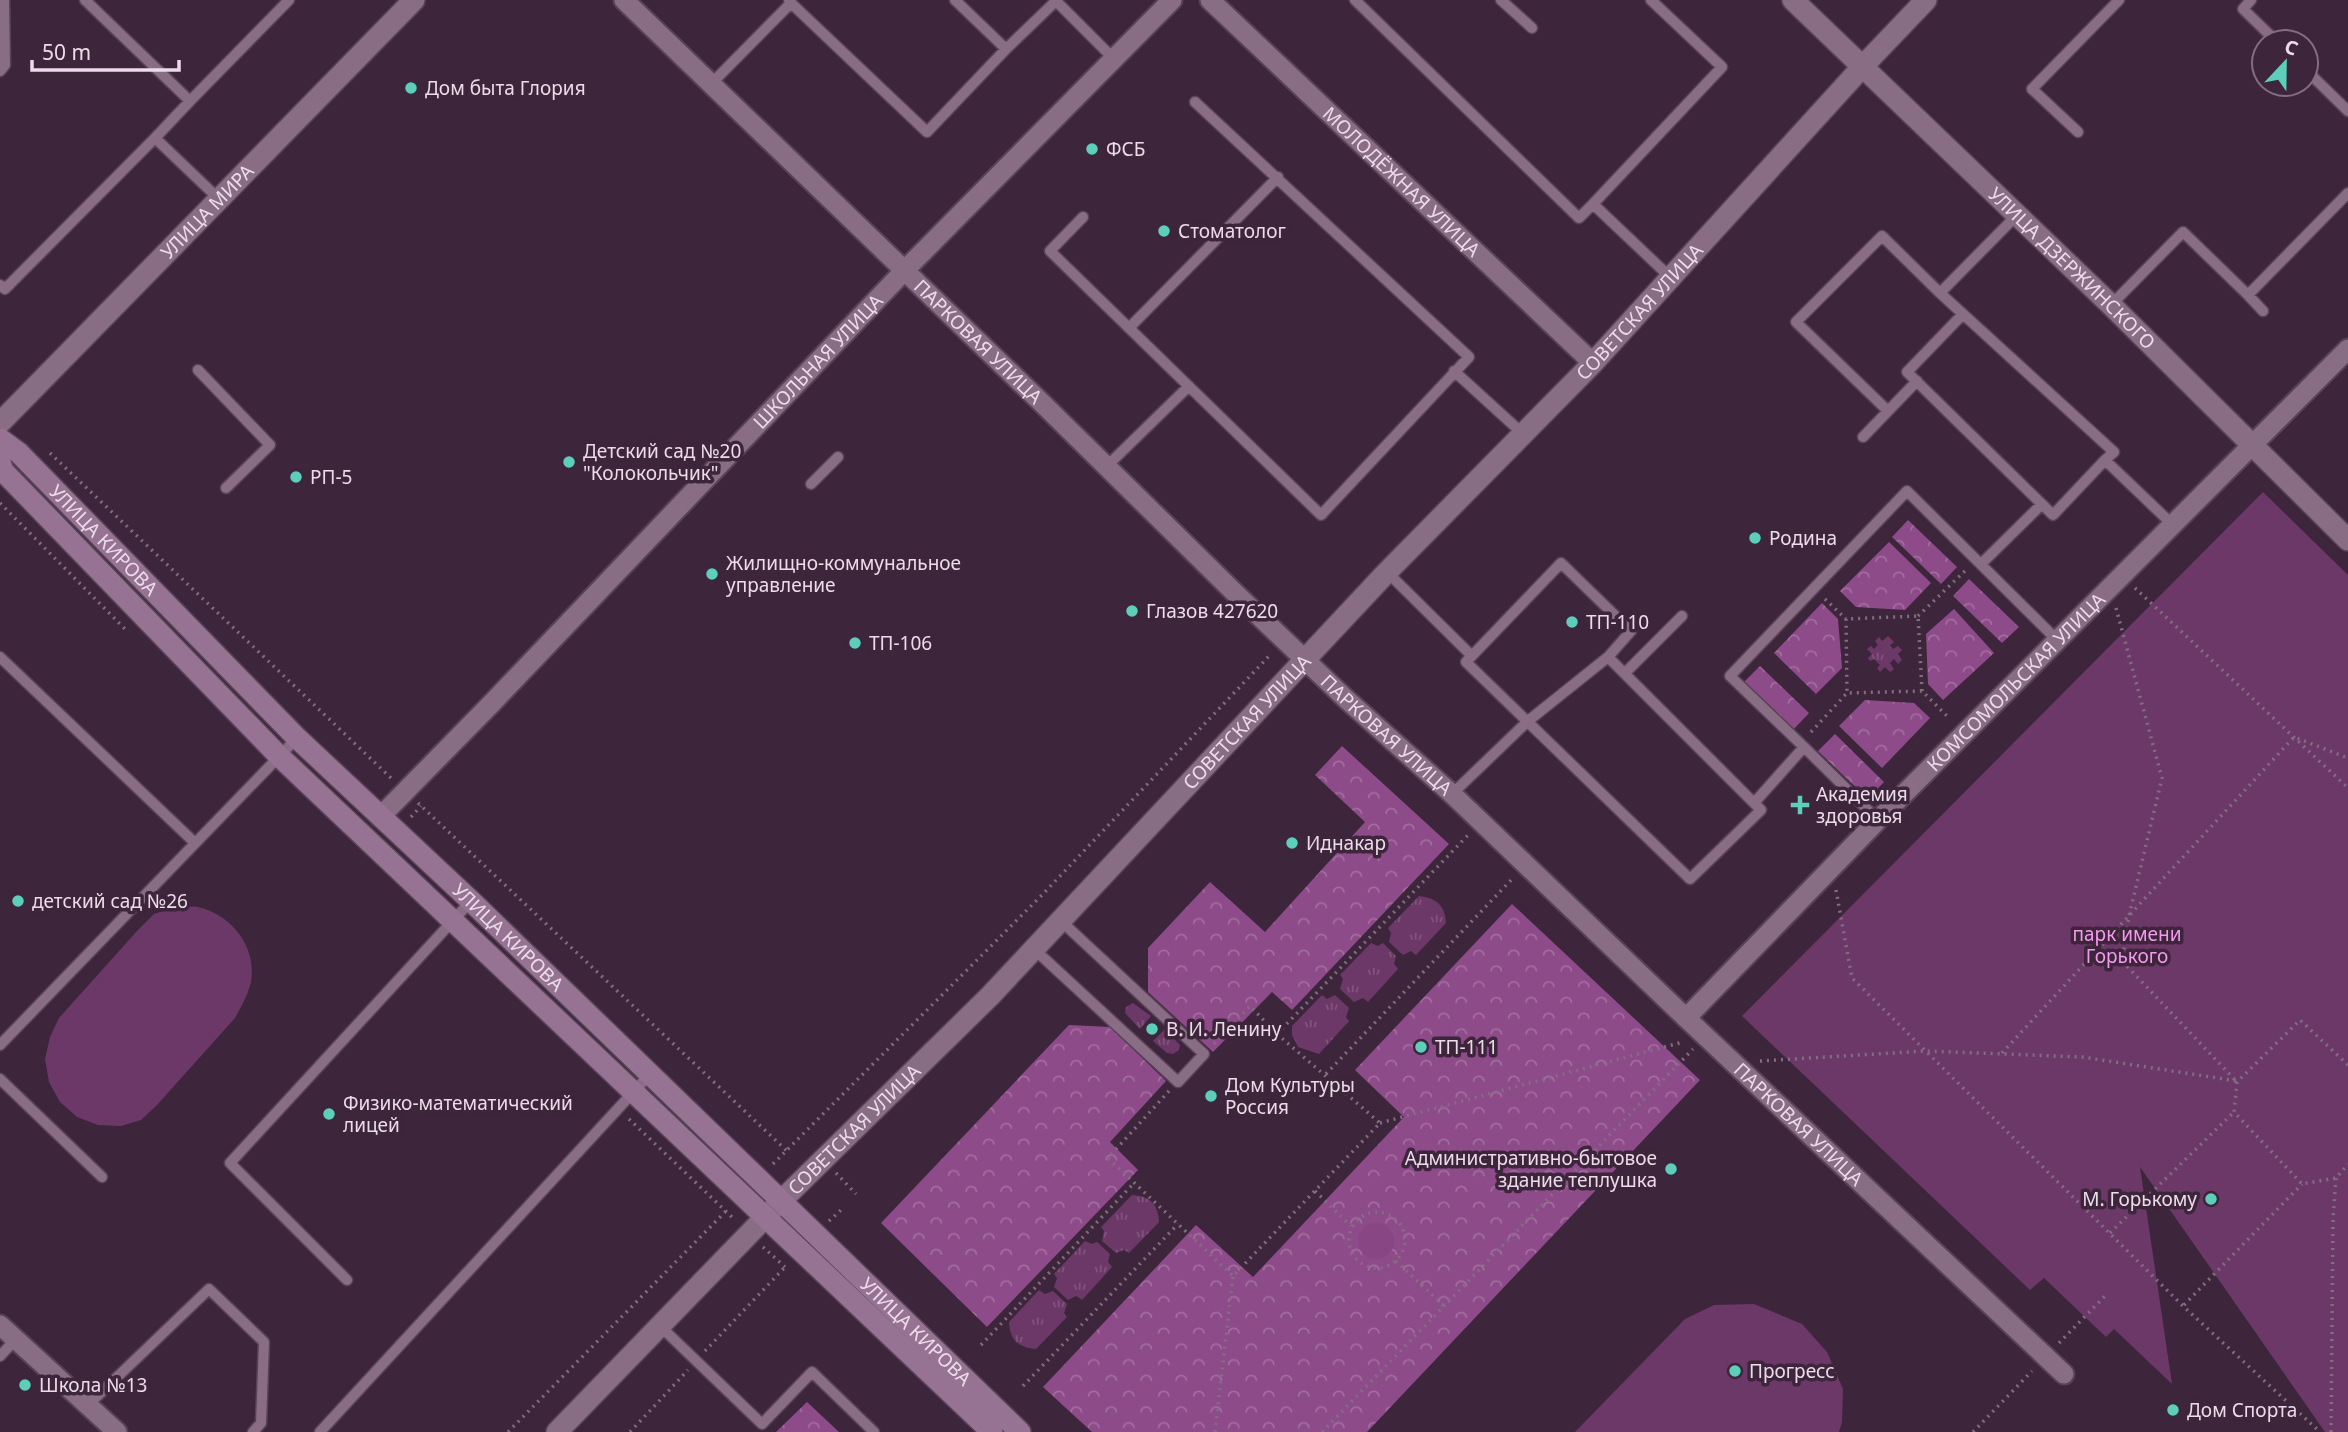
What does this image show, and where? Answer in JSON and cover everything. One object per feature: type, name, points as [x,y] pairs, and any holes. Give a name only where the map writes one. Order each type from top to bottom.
[{"type":"main road","name":"УЛИЦА КИРОВА","points":[[0,439],[27,461],[297,738],[471,901],[1020,1432]]},
{"type":"main road","name":"УЛИЦА КИРОВА","points":[[0,462],[3,471],[279,756],[992,1432]]},
{"type":"street","name":"УЛИЦА МИРА","points":[[0,423],[414,0]]},
{"type":"street","name":"ПАРКОВАЯ УЛИЦА","points":[[624,0],[1284,640],[1481,821],[2064,1374]]},
{"type":"street","name":"ШКОЛЬНАЯ УЛИЦА","points":[[380,817],[905,270],[1172,0]]},
{"type":"street","name":"МОЛОДЁЖНАЯ УЛИЦА","points":[[1210,0],[1593,363]]},
{"type":"street","name":"УЛИЦА ДЗЕРЖИНСКОГО","points":[[1793,0],[2111,305],[2348,540]]},
{"type":"street","name":"СОВЕТСКАЯ УЛИЦА","points":[[557,1432],[765,1217],[990,996],[1304,659],[1593,363],[1926,0]]},
{"type":"street","name":"КОМСОМОЛЬСКАЯ УЛИЦА","points":[[1686,1018],[1964,733],[2348,349]]},
{"type":"street","points":[[0,1325],[117,1432]]},
{"type":"lane","points":[[0,71],[5,65],[4,0]]},
{"type":"lane","points":[[85,0],[190,101]]},
{"type":"lane","points":[[0,285],[5,289],[289,0]]},
{"type":"lane","points":[[955,0],[1006,49]]},
{"type":"lane","points":[[712,85],[790,1],[927,132],[1056,0],[1113,58]]},
{"type":"lane","points":[[1355,0],[1579,219],[1722,67],[1651,0]]},
{"type":"lane","points":[[1501,0],[1532,28]]},
{"type":"lane","points":[[2078,132],[2032,89],[2119,0]]},
{"type":"lane","points":[[2251,0],[2243,9],[2263,28]]},
{"type":"lane","points":[[2320,84],[2348,111]]},
{"type":"lane","points":[[1083,217],[1050,251],[1321,514],[1469,357],[1195,102]]},
{"type":"lane","points":[[155,138],[220,200]]},
{"type":"lane","points":[[1129,328],[1278,177]]},
{"type":"lane","points":[[2248,296],[2348,193]]},
{"type":"lane","points":[[1593,204],[1670,277]]},
{"type":"lane","points":[[1940,293],[2017,215]]},
{"type":"lane","points":[[2111,305],[2183,232],[2263,311]]},
{"type":"lane","points":[[1888,411],[1796,322],[1882,236],[1940,293],[1963,314],[2114,452],[2053,515],[1907,372],[1963,314]]},
{"type":"lane","points":[[198,370],[270,445],[226,488]]},
{"type":"lane","points":[[1454,371],[1522,433]]},
{"type":"lane","points":[[1863,437],[1917,382]]},
{"type":"lane","points":[[1107,466],[1189,386]]},
{"type":"lane","points":[[811,484],[838,457]]},
{"type":"lane","points":[[2105,460],[2173,525]]},
{"type":"lane","points":[[1878,820],[1730,676],[1907,491],[2057,640]]},
{"type":"lane","points":[[1979,562],[2042,504]]},
{"type":"lane","points":[[1452,794],[1528,721],[1608,657],[1631,631],[1561,563],[1466,662],[1528,721],[1690,879],[1761,810],[1608,657]]},
{"type":"lane","points":[[1387,572],[1472,656]]},
{"type":"lane","points":[[1625,673],[1682,615]]},
{"type":"lane","points":[[0,657],[194,842]]},
{"type":"lane","points":[[0,1045],[297,738]]},
{"type":"lane","points":[[1754,803],[1802,745]]},
{"type":"lane","points":[[347,1280],[230,1163],[471,901]]},
{"type":"lane","points":[[1034,949],[1178,1082],[1204,1054],[1060,921]]},
{"type":"lane","points":[[320,1432],[650,1074]]},
{"type":"lane","points":[[0,1079],[102,1177]]},
{"type":"lane","points":[[88,1405],[209,1289],[264,1342],[261,1423],[253,1432]]},
{"type":"lane","points":[[660,1326],[762,1424],[812,1372],[874,1432]]},
{"type":"lane","points":[[0,1356],[15,1340]]},
{"type":"lane","points":[[261,1423],[270,1432]]},
{"type":"path","points":[[1846,619],[1918,616],[1979,562]]},
{"type":"path","points":[[2116,581],[2294,737],[2348,788]]},
{"type":"path","points":[[2116,581],[2162,778],[2129,916],[2122,961],[2237,1082]]},
{"type":"path","points":[[1802,745],[1847,693],[1846,619],[1814,588]]},
{"type":"path","points":[[1918,616],[1922,691],[1964,733]]},
{"type":"path","points":[[758,1179],[1042,895],[1284,640]]},
{"type":"path","points":[[1847,693],[1922,691]]},
{"type":"path","points":[[2294,737],[2348,758]]},
{"type":"path","points":[[2001,1054],[2294,737]]},
{"type":"path","points":[[1277,1034],[1481,821]]},
{"type":"path","points":[[1326,1074],[1526,865]]},
{"type":"path","points":[[1832,867],[1852,978],[2183,1306],[2320,1432]]},
{"type":"path","points":[[1204,1054],[1250,1006],[1277,1034],[1380,1123]]},
{"type":"path","points":[[2110,1233],[2234,1112],[2237,1082],[2301,1020],[2348,1065]]},
{"type":"path","points":[[1215,1432],[1233,1276],[1380,1123],[1705,1036]]},
{"type":"path","points":[[1322,1432],[1705,1036]]},
{"type":"path","points":[[1734,1063],[1926,1051],[2082,1057],[2237,1082]]},
{"type":"path","points":[[1178,1082],[1108,1158],[1233,1276]]},
{"type":"path","points":[[2234,1112],[2302,1184]]},
{"type":"path","points":[[2183,1306],[2302,1184],[2336,1178],[2348,1164]]},
{"type":"path","points":[[2331,1432],[2333,1219],[2336,1178]]},
{"type":"path","points":[[981,1345],[1134,1183]]},
{"type":"path","points":[[1315,1191],[1352,1226]]},
{"type":"path","points":[[508,1432],[741,1195]]},
{"type":"path","points":[[1377,1212],[1392,1216],[1402,1226],[1406,1238],[1403,1251],[1396,1261],[1378,1269],[1358,1262],[1351,1253],[1348,1241],[1352,1226],[1367,1213],[1377,1212]]},
{"type":"path","points":[[1023,1386],[1178,1224]]},
{"type":"path","points":[[630,1432],[790,1261]]},
{"type":"path","points":[[1396,1261],[1444,1307]]},
{"type":"green space","name":"парк имени Горького","points":[[2263,492],[2348,575],[2348,1432],[2325,1432],[2140,1167],[2172,1384],[2114,1329],[2106,1337],[2044,1278],[2030,1290],[1742,1016]]},
{"type":"green space","points":[[1908,520],[1957,567],[1941,584],[1892,537]]},
{"type":"green space","points":[[1889,542],[1931,583],[1905,610],[1856,607],[1840,591]]},
{"type":"green space","points":[[1969,579],[2019,627],[2002,643],[1953,596]]},
{"type":"green space","points":[[1822,603],[1838,619],[1842,668],[1816,694],[1774,653]]},
{"type":"green space","points":[[1954,609],[1994,653],[1943,700],[1928,684],[1926,634]]},
{"type":"green space","points":[[1888,636],[1894,642],[1890,645],[1893,649],[1898,646],[1902,650],[1898,654],[1902,660],[1898,664],[1894,659],[1890,663],[1894,669],[1890,672],[1885,667],[1880,672],[1877,668],[1880,665],[1874,659],[1870,661],[1868,658],[1872,654],[1867,649],[1871,646],[1874,649],[1878,645],[1875,641],[1879,637],[1882,641]]},
{"type":"green space","points":[[1760,666],[1809,713],[1793,730],[1744,682]]},
{"type":"green space","points":[[1865,700],[1914,703],[1930,718],[1882,768],[1839,726]]},
{"type":"green space","points":[[1835,734],[1884,782],[1868,799],[1818,751]]},
{"type":"green space","points":[[1342,746],[1449,844],[1292,1010],[1272,992],[1213,1052],[1148,992],[1148,948],[1210,882],[1265,932],[1365,822],[1315,775]]},
{"type":"green space","points":[[1419,896],[1442,907],[1446,923],[1416,955],[1411,951],[1403,955],[1389,942],[1391,933],[1388,928]]},
{"type":"green space","points":[[1512,904],[1700,1080],[1367,1432],[1092,1432],[1043,1387],[1196,1225],[1253,1277],[1404,1117],[1355,1070]]},
{"type":"green space","points":[[176,907],[198,907],[210,911],[240,934],[246,945],[252,969],[251,982],[244,1001],[235,1018],[141,1120],[121,1126],[98,1125],[77,1117],[60,1102],[49,1082],[45,1059],[50,1037],[59,1018],[137,931],[154,914]]},
{"type":"green space","points":[[1371,943],[1378,946],[1383,943],[1396,956],[1394,964],[1398,969],[1368,1002],[1363,998],[1354,1002],[1340,989],[1343,979],[1340,975]]},
{"type":"green space","points":[[1322,995],[1327,999],[1335,995],[1349,1008],[1346,1017],[1349,1021],[1319,1054],[1298,1047],[1292,1035],[1292,1026]]},
{"type":"green space","points":[[1133,1003],[1151,1016],[1140,1029],[1125,1013],[1126,1007]]},
{"type":"green space","points":[[1069,1025],[1110,1027],[1166,1081],[1110,1142],[1138,1170],[987,1327],[881,1223]]},
{"type":"green space","points":[[1165,1029],[1180,1045],[1179,1050],[1173,1054],[1167,1053],[1153,1041]]},
{"type":"green space","points":[[1132,1195],[1152,1202],[1159,1222],[1129,1253],[1124,1250],[1116,1253],[1102,1241],[1104,1231],[1101,1227]]},
{"type":"green space","points":[[1085,1241],[1092,1244],[1097,1242],[1110,1254],[1108,1262],[1112,1267],[1082,1300],[1076,1296],[1068,1300],[1054,1287],[1057,1278],[1054,1274]]},
{"type":"green space","points":[[1039,1290],[1045,1294],[1053,1291],[1067,1304],[1064,1313],[1067,1317],[1036,1349],[1016,1342],[1009,1322]]},
{"type":"green space","name":"Прогресс","points":[[1754,1304],[1802,1324],[1827,1352],[1843,1389],[1839,1432],[1575,1432],[1685,1319],[1714,1305]]},
{"type":"green space","points":[[807,1402],[839,1432],[776,1432]]},
{"type":"shaded area","points":[[1376,1223],[1388,1229],[1394,1241],[1388,1253],[1376,1259],[1364,1253],[1358,1241],[1364,1229]]},
{"type":"place","name":"Дом быта Глория","points":[[411,88]]},
{"type":"place","name":"ФСБ","points":[[1092,149]]},
{"type":"place","name":"Стоматолог","points":[[1164,231]]},
{"type":"place","name":"Детский сад №20 \"Колокольчик\"","points":[[569,462]]},
{"type":"place","name":"РП-5","points":[[296,477]]},
{"type":"place","name":"Родина","points":[[1755,538]]},
{"type":"place","name":"Жилищно-коммунальное управление","points":[[712,574]]},
{"type":"place","name":"Глазов 427620","points":[[1132,611]]},
{"type":"place","name":"ТП-110","points":[[1572,622]]},
{"type":"place","name":"ТП-106","points":[[855,643]]},
{"type":"place","name":"Академия здоровья","points":[[1800,805]]},
{"type":"place","name":"Иднакар","points":[[1292,843]]},
{"type":"place","name":"детский сад №26","points":[[18,901]]},
{"type":"place","name":"В. И. Ленину","points":[[1152,1029]]},
{"type":"place","name":"ТП-111","points":[[1421,1047]]},
{"type":"place","name":"Дом Культуры Россия","points":[[1211,1096]]},
{"type":"place","name":"Физико-математический лицей","points":[[329,1114]]},
{"type":"place","name":"Административно-бытовое здание теплушка","points":[[1671,1169]]},
{"type":"place","name":"М. Горькому","points":[[2211,1199]]},
{"type":"place","name":"Прогресс","points":[[1735,1371]]},
{"type":"place","name":"Школа №13","points":[[25,1385]]},
{"type":"place","name":"Дом Спорта","points":[[2173,1410]]}]
